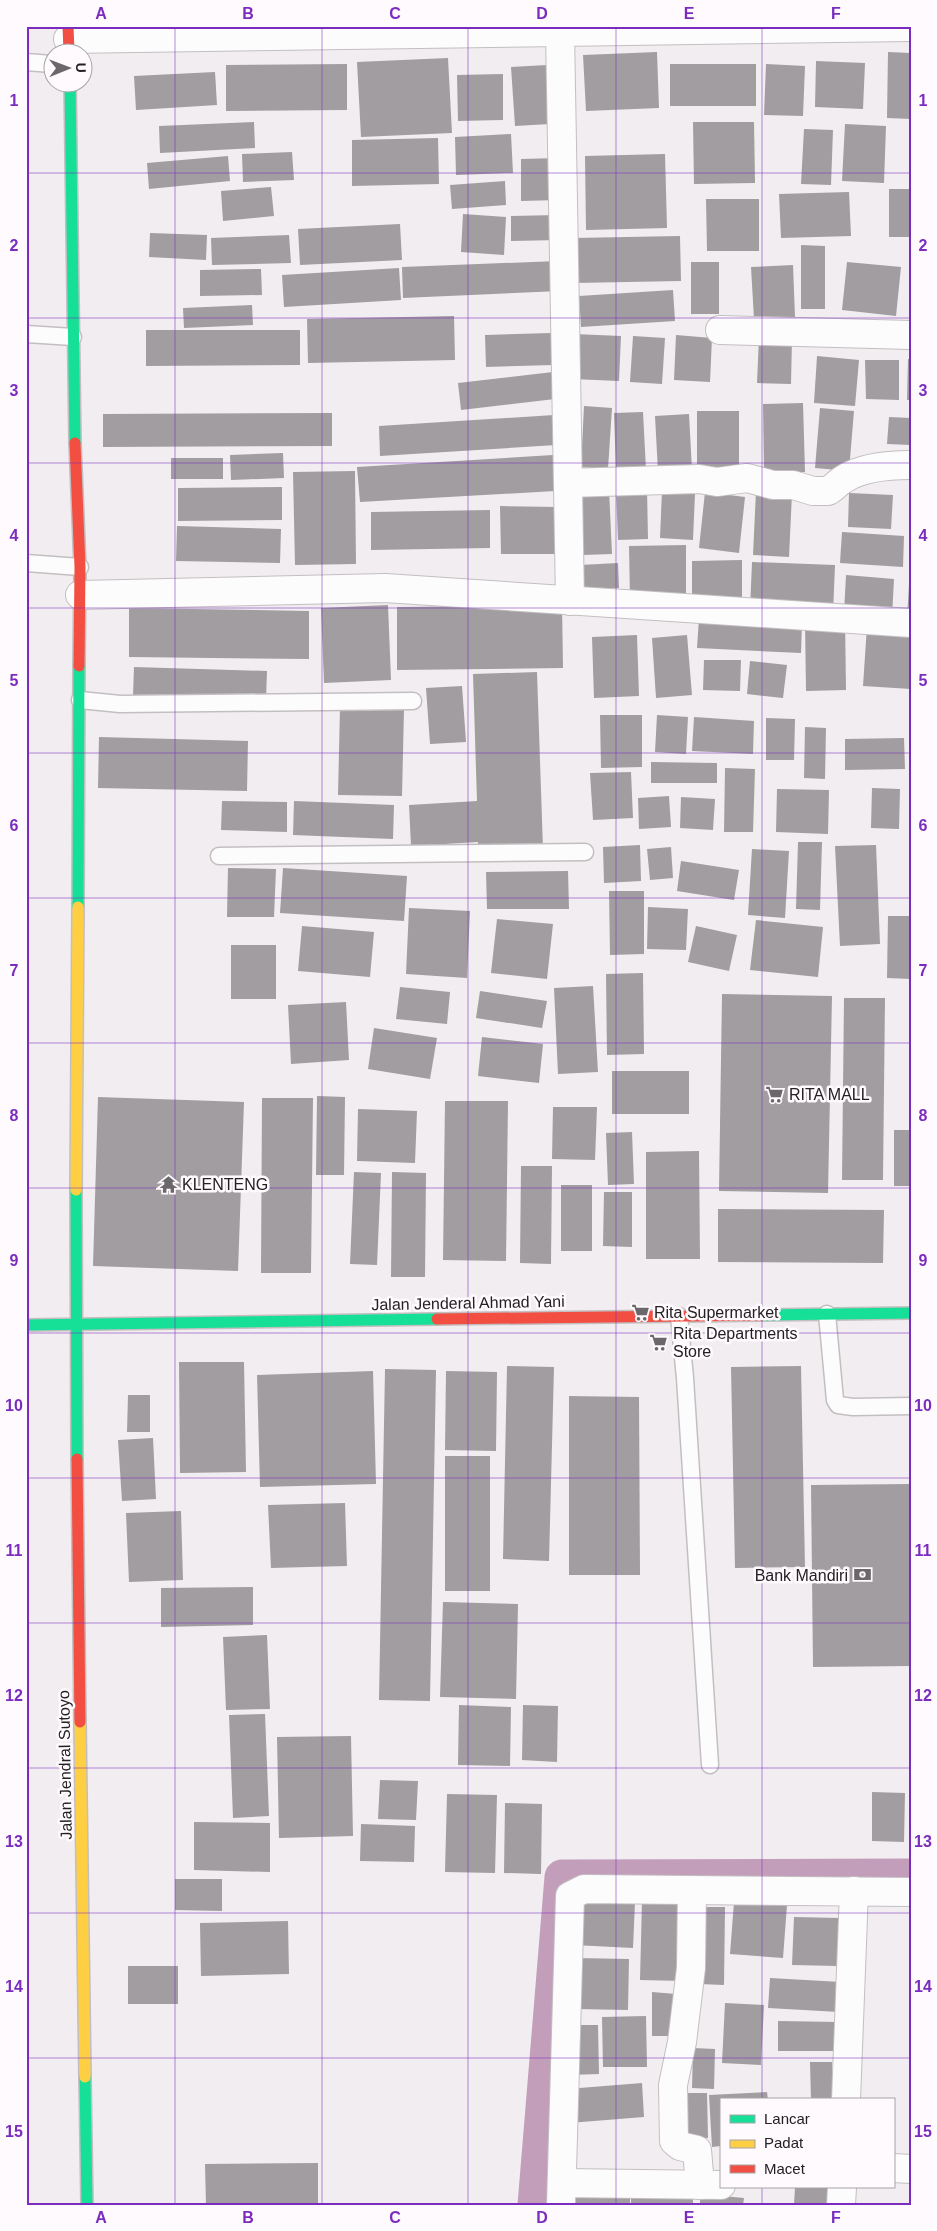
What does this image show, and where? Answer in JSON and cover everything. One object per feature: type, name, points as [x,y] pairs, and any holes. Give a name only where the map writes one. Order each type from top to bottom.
[{"type":"street","points":[[68,39],[911,27]]},
{"type":"street","points":[[560,31],[570,601]]},
{"type":"street","name":"Jalan Jendral Sutoyo","points":[[70,92],[73,407],[80,567],[75,1325],[87,2205]]},
{"type":"street","points":[[720,330],[911,335]]},
{"type":"street","points":[[568,483],[699,479],[718,482],[747,478],[773,485],[793,485],[813,491],[828,491],[843,480],[861,471],[892,465],[911,465]]},
{"type":"street","points":[[80,596],[385,588],[911,623]]},
{"type":"street","name":"Jalan Jenderal Ahmad Yani","points":[[26,1325],[911,1313]]},
{"type":"street","points":[[692,1890],[691,1968],[682,2042],[674,2085],[674,2141],[680,2146],[697,2150],[710,2185],[562,2194],[570,1896],[584,1889],[911,1892]]},
{"type":"street","points":[[846,2098],[854,1891]]},
{"type":"street","points":[[894,2168],[911,2169]]},
{"type":"street","points":[[841,2205],[842,2188]]},
{"type":"lane","points":[[26,62],[42,63]]},
{"type":"lane","points":[[26,334],[72,337]]},
{"type":"lane","points":[[26,564],[80,567]]},
{"type":"lane","points":[[80,700],[120,704],[413,701]]},
{"type":"lane","points":[[219,856],[585,852]]},
{"type":"lane","points":[[827,1314],[835,1400],[838,1405],[853,1407],[911,1406]]},
{"type":"lane","points":[[679,1316],[686,1378],[710,1765]]},
{"type":"building","points":[[657,52],[659,108],[586,111],[583,55]]},
{"type":"building","points":[[888,52],[911,53],[911,119],[887,118]]},
{"type":"building","points":[[448,58],[452,133],[361,137],[357,62]]},
{"type":"building","points":[[816,61],[865,63],[863,109],[815,107]]},
{"type":"building","points":[[347,64],[347,110],[226,111],[226,65]]},
{"type":"building","points":[[670,64],[756,64],[756,106],[670,106]]},
{"type":"building","points":[[766,64],[805,66],[803,116],[764,115]]},
{"type":"building","points":[[547,65],[550,124],[515,126],[511,67]]},
{"type":"building","points":[[215,72],[217,105],[136,110],[134,76]]},
{"type":"building","points":[[503,74],[503,120],[458,121],[457,75]]},
{"type":"building","points":[[254,122],[255,148],[160,153],[159,126]]},
{"type":"building","points":[[693,122],[754,122],[755,183],[694,184]]},
{"type":"building","points":[[845,124],[886,126],[884,183],[842,181]]},
{"type":"building","points":[[804,129],[833,130],[831,185],[801,184]]},
{"type":"building","points":[[511,134],[513,173],[456,175],[455,137]]},
{"type":"building","points":[[438,138],[439,184],[352,186],[352,140]]},
{"type":"building","points":[[292,152],[294,180],[243,182],[242,154]]},
{"type":"building","points":[[665,154],[667,228],[586,230],[585,156]]},
{"type":"building","points":[[228,156],[230,181],[149,189],[147,163]]},
{"type":"building","points":[[558,158],[559,200],[521,201],[521,159]]},
{"type":"building","points":[[505,181],[506,205],[452,209],[450,185]]},
{"type":"building","points":[[271,187],[274,216],[223,221],[221,191]]},
{"type":"building","points":[[889,189],[911,189],[911,237],[889,237]]},
{"type":"building","points":[[849,192],[851,236],[781,238],[779,194]]},
{"type":"building","points":[[706,199],[759,199],[759,251],[707,251]]},
{"type":"building","points":[[463,214],[506,217],[504,255],[461,252]]},
{"type":"building","points":[[558,215],[559,240],[511,241],[511,216]]},
{"type":"building","points":[[400,224],[402,260],[300,265],[298,229]]},
{"type":"building","points":[[150,233],[207,235],[206,260],[149,257]]},
{"type":"building","points":[[289,235],[291,263],[212,265],[211,238]]},
{"type":"building","points":[[680,236],[681,281],[574,283],[573,238]]},
{"type":"building","points":[[801,245],[825,246],[825,309],[801,309]]},
{"type":"building","points":[[558,261],[560,291],[403,298],[402,267]]},
{"type":"building","points":[[691,262],[719,262],[719,314],[691,314]]},
{"type":"building","points":[[847,262],[901,267],[896,316],[842,310]]},
{"type":"building","points":[[793,265],[795,317],[754,319],[751,267]]},
{"type":"building","points":[[399,268],[401,300],[284,307],[282,275]]},
{"type":"building","points":[[261,269],[262,295],[200,296],[200,270]]},
{"type":"building","points":[[673,290],[675,321],[581,327],[579,296]]},
{"type":"building","points":[[252,305],[253,325],[184,328],[183,308]]},
{"type":"building","points":[[454,316],[455,360],[308,363],[307,319]]},
{"type":"building","points":[[146,330],[300,330],[300,365],[146,366]]},
{"type":"building","points":[[551,333],[553,365],[486,367],[485,335]]},
{"type":"building","points":[[574,334],[621,336],[619,381],[572,379]]},
{"type":"building","points":[[676,335],[712,338],[710,382],[674,380]]},
{"type":"building","points":[[633,336],[665,338],[662,384],[630,382]]},
{"type":"building","points":[[759,337],[792,338],[791,384],[757,383]]},
{"type":"building","points":[[817,356],[859,360],[855,406],[814,403]]},
{"type":"building","points":[[908,359],[911,359],[911,400],[907,400]]},
{"type":"building","points":[[865,360],[899,360],[899,400],[866,399]]},
{"type":"building","points":[[553,372],[555,399],[461,410],[458,383]]},
{"type":"building","points":[[803,403],[805,472],[764,473],[763,404]]},
{"type":"building","points":[[584,406],[612,408],[608,469],[581,467]]},
{"type":"building","points":[[820,408],[854,411],[849,471],[815,468]]},
{"type":"building","points":[[697,411],[739,411],[739,472],[697,473]]},
{"type":"building","points":[[643,412],[646,470],[616,471],[614,413]]},
{"type":"building","points":[[332,413],[332,446],[103,447],[103,414]]},
{"type":"building","points":[[689,414],[692,470],[658,472],[655,416]]},
{"type":"building","points":[[554,415],[556,445],[380,456],[379,426]]},
{"type":"building","points":[[889,417],[911,418],[911,445],[887,444]]},
{"type":"building","points":[[283,453],[284,478],[231,480],[230,455]]},
{"type":"building","points":[[553,455],[555,491],[360,502],[357,467]]},
{"type":"building","points":[[171,458],[223,458],[223,479],[171,479]]},
{"type":"building","points":[[355,471],[356,564],[295,565],[293,472]]},
{"type":"building","points":[[282,487],[282,520],[178,521],[178,488]]},
{"type":"building","points":[[647,488],[648,539],[618,540],[616,489]]},
{"type":"building","points":[[609,490],[612,554],[583,555],[579,491]]},
{"type":"building","points":[[662,490],[695,493],[693,540],[660,538]]},
{"type":"building","points":[[756,491],[792,493],[789,557],[753,555]]},
{"type":"building","points":[[705,492],[745,497],[739,553],[699,548]]},
{"type":"building","points":[[849,493],[893,495],[891,529],[848,527]]},
{"type":"building","points":[[500,506],[558,507],[558,554],[501,554]]},
{"type":"building","points":[[490,510],[490,548],[371,550],[371,512]]},
{"type":"building","points":[[177,526],[281,529],[280,563],[176,561]]},
{"type":"building","points":[[842,532],[904,536],[903,567],[840,563]]},
{"type":"building","points":[[686,545],[686,599],[630,599],[629,546]]},
{"type":"building","points":[[742,560],[742,604],[692,605],[692,561]]},
{"type":"building","points":[[752,562],[835,565],[833,613],[750,610]]},
{"type":"building","points":[[618,563],[619,588],[581,590],[580,565]]},
{"type":"building","points":[[846,575],[894,579],[892,617],[844,613]]},
{"type":"building","points":[[909,584],[911,584],[911,619],[907,619]]},
{"type":"building","points":[[388,605],[391,680],[324,683],[321,608]]},
{"type":"building","points":[[562,605],[563,668],[397,670],[397,607]]},
{"type":"building","points":[[129,608],[309,611],[309,659],[129,657]]},
{"type":"building","points":[[699,618],[802,623],[801,653],[697,648]]},
{"type":"building","points":[[845,619],[846,690],[806,691],[805,620]]},
{"type":"building","points":[[867,626],[911,629],[911,689],[863,686]]},
{"type":"building","points":[[637,635],[639,696],[594,698],[592,637]]},
{"type":"building","points":[[687,635],[692,695],[656,698],[652,638]]},
{"type":"building","points":[[704,660],[741,660],[740,691],[703,690]]},
{"type":"building","points":[[750,661],[787,665],[783,698],[747,694]]},
{"type":"building","points":[[134,667],[267,671],[266,700],[133,696]]},
{"type":"building","points":[[537,672],[543,849],[478,851],[478,842],[411,846],[409,805],[477,801],[473,674]]},
{"type":"building","points":[[462,686],[466,742],[430,744],[426,688]]},
{"type":"building","points":[[340,708],[404,709],[402,796],[338,795]]},
{"type":"building","points":[[600,715],[642,715],[642,767],[601,768]]},
{"type":"building","points":[[657,715],[688,717],[686,754],[655,752]]},
{"type":"building","points":[[694,717],[754,721],[753,754],[692,751]]},
{"type":"building","points":[[766,718],[795,719],[794,760],[766,760]]},
{"type":"building","points":[[805,727],[826,728],[825,779],[804,778]]},
{"type":"building","points":[[99,737],[248,741],[247,791],[98,788]]},
{"type":"building","points":[[904,738],[905,769],[845,770],[845,739]]},
{"type":"building","points":[[651,762],[717,763],[717,783],[651,783]]},
{"type":"building","points":[[725,768],[755,769],[753,832],[724,832]]},
{"type":"building","points":[[631,772],[633,818],[593,820],[590,773]]},
{"type":"building","points":[[872,788],[900,789],[899,829],[871,828]]},
{"type":"building","points":[[777,789],[829,790],[828,834],[776,832]]},
{"type":"building","points":[[669,796],[671,827],[639,829],[638,798]]},
{"type":"building","points":[[681,797],[715,799],[713,830],[680,828]]},
{"type":"building","points":[[222,801],[287,802],[287,832],[221,830]]},
{"type":"building","points":[[294,801],[394,805],[393,839],[293,835]]},
{"type":"building","points":[[798,842],[822,842],[820,910],[796,909]]},
{"type":"building","points":[[640,845],[641,881],[604,883],[603,847]]},
{"type":"building","points":[[876,845],[880,944],[840,946],[835,846]]},
{"type":"building","points":[[671,847],[673,878],[650,880],[647,849]]},
{"type":"building","points":[[752,849],[789,851],[785,918],[748,915]]},
{"type":"building","points":[[681,861],[739,870],[734,900],[677,891]]},
{"type":"building","points":[[228,868],[276,869],[274,917],[227,917]]},
{"type":"building","points":[[283,868],[407,876],[404,921],[280,913]]},
{"type":"building","points":[[568,871],[569,909],[487,909],[486,872]]},
{"type":"building","points":[[609,891],[644,891],[644,954],[610,955]]},
{"type":"building","points":[[648,907],[688,909],[686,950],[647,949]]},
{"type":"building","points":[[409,908],[470,911],[467,978],[406,974]]},
{"type":"building","points":[[888,916],[911,916],[911,979],[887,978]]},
{"type":"building","points":[[497,919],[553,924],[547,979],[491,973]]},
{"type":"building","points":[[756,920],[823,927],[818,977],[750,970]]},
{"type":"building","points":[[302,926],[374,932],[370,977],[298,971]]},
{"type":"building","points":[[696,926],[737,935],[729,971],[688,962]]},
{"type":"building","points":[[231,945],[276,945],[276,999],[231,999]]},
{"type":"building","points":[[643,973],[644,1054],[607,1055],[606,974]]},
{"type":"building","points":[[593,986],[598,1072],[558,1074],[554,988]]},
{"type":"building","points":[[400,987],[450,992],[447,1024],[396,1019]]},
{"type":"building","points":[[480,991],[547,1001],[542,1028],[476,1018]]},
{"type":"building","name":"RITA MALL","points":[[722,994],[832,996],[828,1193],[719,1191]]},
{"type":"building","points":[[844,998],[885,998],[883,1180],[842,1180]]},
{"type":"building","points":[[346,1002],[349,1060],[291,1064],[288,1005]]},
{"type":"building","points":[[374,1028],[437,1038],[430,1079],[368,1069]]},
{"type":"building","points":[[482,1037],[543,1044],[539,1083],[478,1076]]},
{"type":"building","points":[[612,1071],[689,1071],[689,1114],[612,1114]]},
{"type":"building","points":[[317,1096],[345,1097],[344,1175],[316,1175]]},
{"type":"building","name":"KLENTENG","points":[[98,1097],[244,1102],[238,1271],[93,1266]]},
{"type":"building","points":[[262,1098],[313,1098],[311,1273],[261,1273]]},
{"type":"building","points":[[445,1101],[508,1101],[506,1261],[443,1260]]},
{"type":"building","points":[[553,1107],[597,1107],[595,1160],[552,1159]]},
{"type":"building","points":[[358,1109],[417,1111],[415,1163],[357,1161]]},
{"type":"building","points":[[894,1130],[911,1130],[911,1186],[894,1186]]},
{"type":"building","points":[[632,1132],[634,1184],[608,1185],[606,1133]]},
{"type":"building","points":[[699,1151],[700,1259],[646,1259],[646,1152]]},
{"type":"building","points":[[521,1166],[552,1166],[551,1264],[520,1263]]},
{"type":"building","points":[[354,1172],[381,1173],[377,1265],[350,1264]]},
{"type":"building","points":[[392,1172],[426,1173],[425,1277],[391,1277]]},
{"type":"building","points":[[561,1185],[592,1185],[592,1251],[561,1251]]},
{"type":"building","points":[[604,1192],[632,1192],[632,1247],[603,1246]]},
{"type":"building","points":[[718,1209],[884,1210],[883,1263],[718,1262]]},
{"type":"building","points":[[179,1362],[244,1362],[246,1472],[180,1473]]},
{"type":"building","points":[[507,1366],[554,1367],[549,1561],[503,1559]]},
{"type":"building","name":"Bank Mandiri","points":[[801,1366],[805,1567],[735,1568],[731,1367]]},
{"type":"building","points":[[385,1369],[436,1370],[430,1701],[379,1700]]},
{"type":"building","points":[[373,1371],[376,1484],[260,1487],[257,1375]]},
{"type":"building","points":[[446,1371],[497,1372],[496,1451],[445,1450]]},
{"type":"building","points":[[128,1395],[150,1395],[150,1432],[127,1432]]},
{"type":"building","points":[[569,1396],[639,1397],[640,1575],[569,1575]]},
{"type":"building","points":[[153,1438],[156,1499],[122,1501],[118,1440]]},
{"type":"building","points":[[445,1456],[490,1456],[490,1591],[445,1591]]},
{"type":"building","name":"Bank Mandiri","points":[[911,1484],[911,1666],[813,1667],[811,1485]]},
{"type":"building","points":[[345,1503],[347,1566],[271,1568],[268,1505]]},
{"type":"building","points":[[181,1511],[183,1580],[129,1582],[126,1513]]},
{"type":"building","points":[[253,1587],[253,1625],[161,1627],[161,1588]]},
{"type":"building","points":[[443,1602],[518,1604],[516,1699],[440,1697]]},
{"type":"building","points":[[267,1635],[270,1709],[226,1710],[223,1637]]},
{"type":"building","points":[[459,1705],[511,1707],[510,1766],[458,1765]]},
{"type":"building","points":[[523,1705],[558,1706],[557,1762],[522,1760]]},
{"type":"building","points":[[265,1714],[269,1816],[233,1818],[229,1715]]},
{"type":"building","points":[[351,1736],[353,1836],[279,1838],[277,1737]]},
{"type":"building","points":[[380,1780],[418,1781],[416,1820],[378,1819]]},
{"type":"building","points":[[872,1792],[905,1793],[904,1842],[872,1841]]},
{"type":"building","points":[[447,1794],[497,1795],[495,1873],[445,1872]]},
{"type":"building","points":[[505,1803],[542,1804],[541,1874],[504,1873]]},
{"type":"building","points":[[194,1822],[270,1823],[270,1872],[194,1870]]},
{"type":"building","points":[[361,1824],[415,1826],[414,1862],[360,1861]]},
{"type":"building","points":[[175,1879],[222,1879],[222,1911],[175,1910]]},
{"type":"building","points":[[576,1899],[635,1902],[633,1948],[574,1945]]},
{"type":"building","points":[[642,1900],[687,1901],[684,1981],[640,1980]]},
{"type":"building","points":[[734,1902],[787,1905],[783,1958],[730,1954]]},
{"type":"building","points":[[700,1907],[725,1907],[724,1985],[699,1984]]},
{"type":"building","points":[[794,1917],[839,1918],[837,1966],[792,1965]]},
{"type":"building","points":[[288,1921],[289,1974],[201,1976],[200,1923]]},
{"type":"building","points":[[576,1958],[629,1959],[628,2010],[575,2009]]},
{"type":"building","points":[[128,1966],[178,1966],[178,2004],[128,2004]]},
{"type":"building","points":[[770,1978],[841,1982],[839,2012],[768,2008]]},
{"type":"building","points":[[652,1992],[676,1994],[675,2036],[652,2036]]},
{"type":"building","points":[[725,2003],[764,2005],[761,2065],[722,2063]]},
{"type":"building","points":[[646,2016],[647,2067],[603,2067],[602,2017]]},
{"type":"building","points":[[778,2021],[838,2022],[838,2051],[778,2051]]},
{"type":"building","points":[[568,2025],[598,2025],[599,2074],[569,2075]]},
{"type":"building","points":[[26,2044],[29,2044],[28,2072],[26,2072]]},
{"type":"building","points":[[693,2048],[715,2049],[714,2089],[692,2088]]},
{"type":"building","points":[[810,2062],[832,2062],[832,2098],[811,2098]]},
{"type":"building","points":[[642,2083],[644,2117],[569,2123],[567,2089]]},
{"type":"building","points":[[767,2092],[768,2098],[720,2098],[720,2146],[712,2147],[709,2095]]},
{"type":"building","points":[[678,2093],[707,2093],[708,2138],[678,2138]]},
{"type":"building","points":[[318,2163],[318,2205],[206,2205],[205,2164]]},
{"type":"building","points":[[795,2188],[833,2188],[832,2205],[794,2205]]},
{"type":"building","points":[[700,2194],[744,2198],[743,2205],[700,2205]]},
{"type":"building","points":[[568,2196],[630,2197],[630,2205],[568,2205]]},
{"type":"building","points":[[693,2197],[693,2205],[631,2205],[631,2198]]},
{"type":"waterway","points":[[535,2205],[562,1877],[911,1876]]},
{"type":"traffic: fast","points":[[70,92],[75,443]]},
{"type":"traffic: fast","points":[[78,907],[79,666]]},
{"type":"traffic: fast","points":[[76,1190],[77,1459]]},
{"type":"traffic: fast","points":[[763,1315],[911,1313]]},
{"type":"traffic: fast","points":[[26,1325],[437,1319]]},
{"type":"traffic: fast","points":[[85,2077],[87,2205]]},
{"type":"traffic: slow","points":[[76,1190],[78,907]]},
{"type":"traffic: slow","points":[[80,1722],[85,2077]]},
{"type":"traffic: jam","points":[[68,26],[69,42]]},
{"type":"traffic: jam","points":[[75,443],[80,567],[79,666]]},
{"type":"traffic: jam","points":[[437,1319],[763,1315]]},
{"type":"traffic: jam","points":[[77,1459],[80,1722]]},
{"type":"place","name":"RITA MALL","points":[[775,1094]]},
{"type":"place","name":"KLENTENG","points":[[168,1184]]},
{"type":"place","name":"Rita Supermarket","points":[[640,1312]]},
{"type":"place","name":"Rita Departments Store","points":[[659,1342]]},
{"type":"place","name":"Bank Mandiri","points":[[862,1575]]}]
